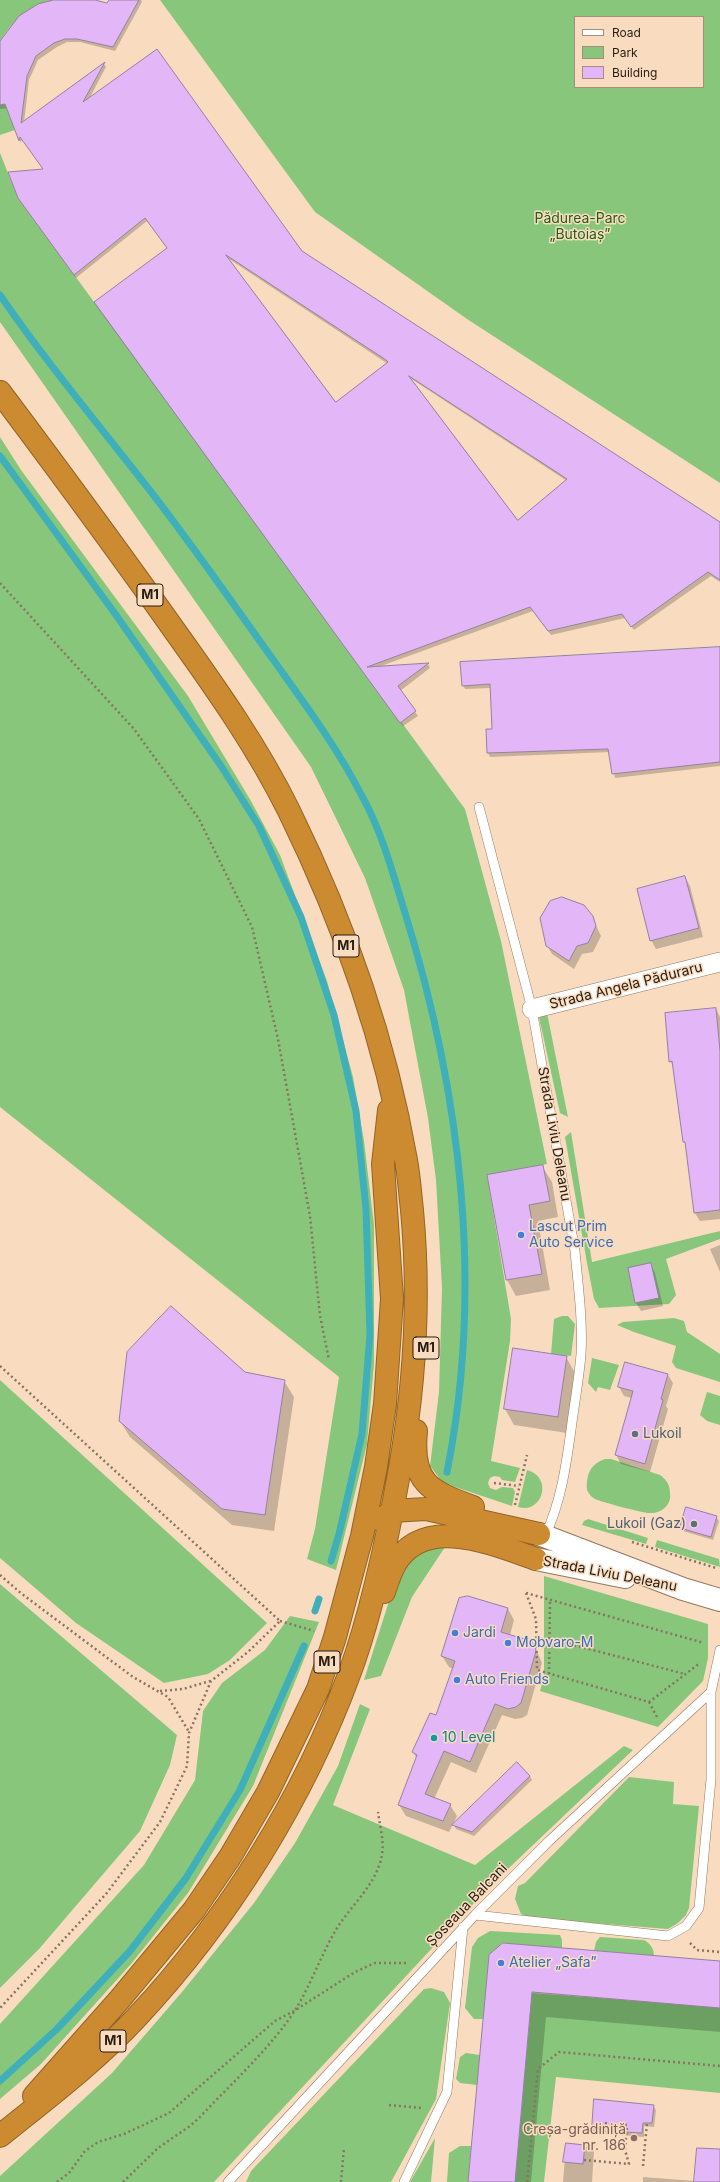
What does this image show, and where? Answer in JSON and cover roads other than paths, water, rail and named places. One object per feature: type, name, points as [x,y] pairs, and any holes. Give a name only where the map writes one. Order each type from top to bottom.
[{"type":"highway","name":"M1","points":[[0,392],[67,480],[210,680],[250,742],[287,806],[342,934],[376,1034],[391,1090],[418,1158],[425,1234],[427,1300],[426,1343],[416,1433],[417,1467],[422,1479],[431,1489],[451,1499],[542,1534]]},
{"type":"highway","name":"M1","points":[[209,1930],[251,1870],[277,1827],[324,1737],[351,1669],[363,1632],[397,1507],[386,1479],[395,1424],[403,1336],[402,1284],[391,1090]]},
{"type":"highway","name":"M1","points":[[0,2136],[79,2043],[120,1999],[194,1910],[212,1884],[268,1792],[318,1689],[335,1637],[362,1536],[376,1467],[385,1404],[392,1299],[383,1164],[391,1090]]},
{"type":"highway","name":"M1","points":[[0,2136],[92,2049],[154,1981],[228,1881],[253,1843],[277,1802],[326,1697],[352,1620],[372,1538],[378,1524],[397,1507]]},
{"type":"highway","points":[[397,1507],[441,1511],[485,1523],[542,1534]]},
{"type":"highway","points":[[397,1507],[429,1521],[472,1534],[528,1556]]},
{"type":"highway","name":"M1","points":[[0,2136],[101,2054],[139,2015],[209,1930],[243,1892],[270,1857],[292,1822],[338,1729],[371,1641],[384,1593],[394,1566],[402,1554],[413,1544],[427,1538],[444,1535],[463,1537],[528,1556]]},
{"type":"main road","name":"Strada Liviu Deleanu","points":[[542,1534],[684,1589],[720,1600]]},
{"type":"main road","name":"Strada Liviu Deleanu","points":[[528,1556],[684,1589]]},
{"type":"street","name":"Strada Angela Păduraru","points":[[532,1009],[720,962]]},
{"type":"lane","name":"Strada Liviu Deleanu","points":[[479,807],[532,1009],[575,1251],[581,1354],[566,1466],[553,1519],[542,1534]]},
{"type":"lane","points":[[475,1915],[668,1936],[686,1926],[699,1908],[716,1779],[711,1692],[720,1650]]},
{"type":"lane","name":"Șoseaua Balcani","points":[[228,2182],[475,1915],[549,1840],[711,1692]]},
{"type":"lane","points":[[404,2182],[447,2092],[464,1927]]},
{"type":"waterway","points":[[0,295],[54,369],[180,530],[308,709],[342,760],[369,810],[381,839],[405,913],[424,981],[440,1050],[453,1120],[461,1190],[465,1261],[464,1332],[458,1402],[447,1472]]},
{"type":"waterway","points":[[0,456],[116,615],[221,766],[259,826],[301,917],[334,1015],[356,1111],[366,1209],[370,1334],[362,1434],[339,1534],[331,1561]]},
{"type":"waterway","points":[[315,1611],[319,1599]]},
{"type":"waterway","points":[[0,2081],[57,2029],[130,1951],[186,1878],[240,1790],[304,1646]]},
{"type":"place","name":"Lascut Prim Auto Service","points":[[521,1235]]},
{"type":"place","name":"Lukoil","points":[[635,1434]]},
{"type":"place","name":"Lukoil (Gaz)","points":[[694,1524]]},
{"type":"place","name":"Jardi","points":[[455,1633]]},
{"type":"place","name":"Mobvaro-M","points":[[508,1643]]},
{"type":"place","name":"Auto Friends","points":[[457,1680]]},
{"type":"place","name":"10 Level","points":[[434,1738]]},
{"type":"place","name":"Atelier „Safa”","points":[[501,1963]]},
{"type":"place","name":"Creșa-grădiniță nr. 186","points":[[634,2138]]},
{"type":"park label","name":"Pădurea-Parc „Butoiaș”","points":[[580,228]]}]
